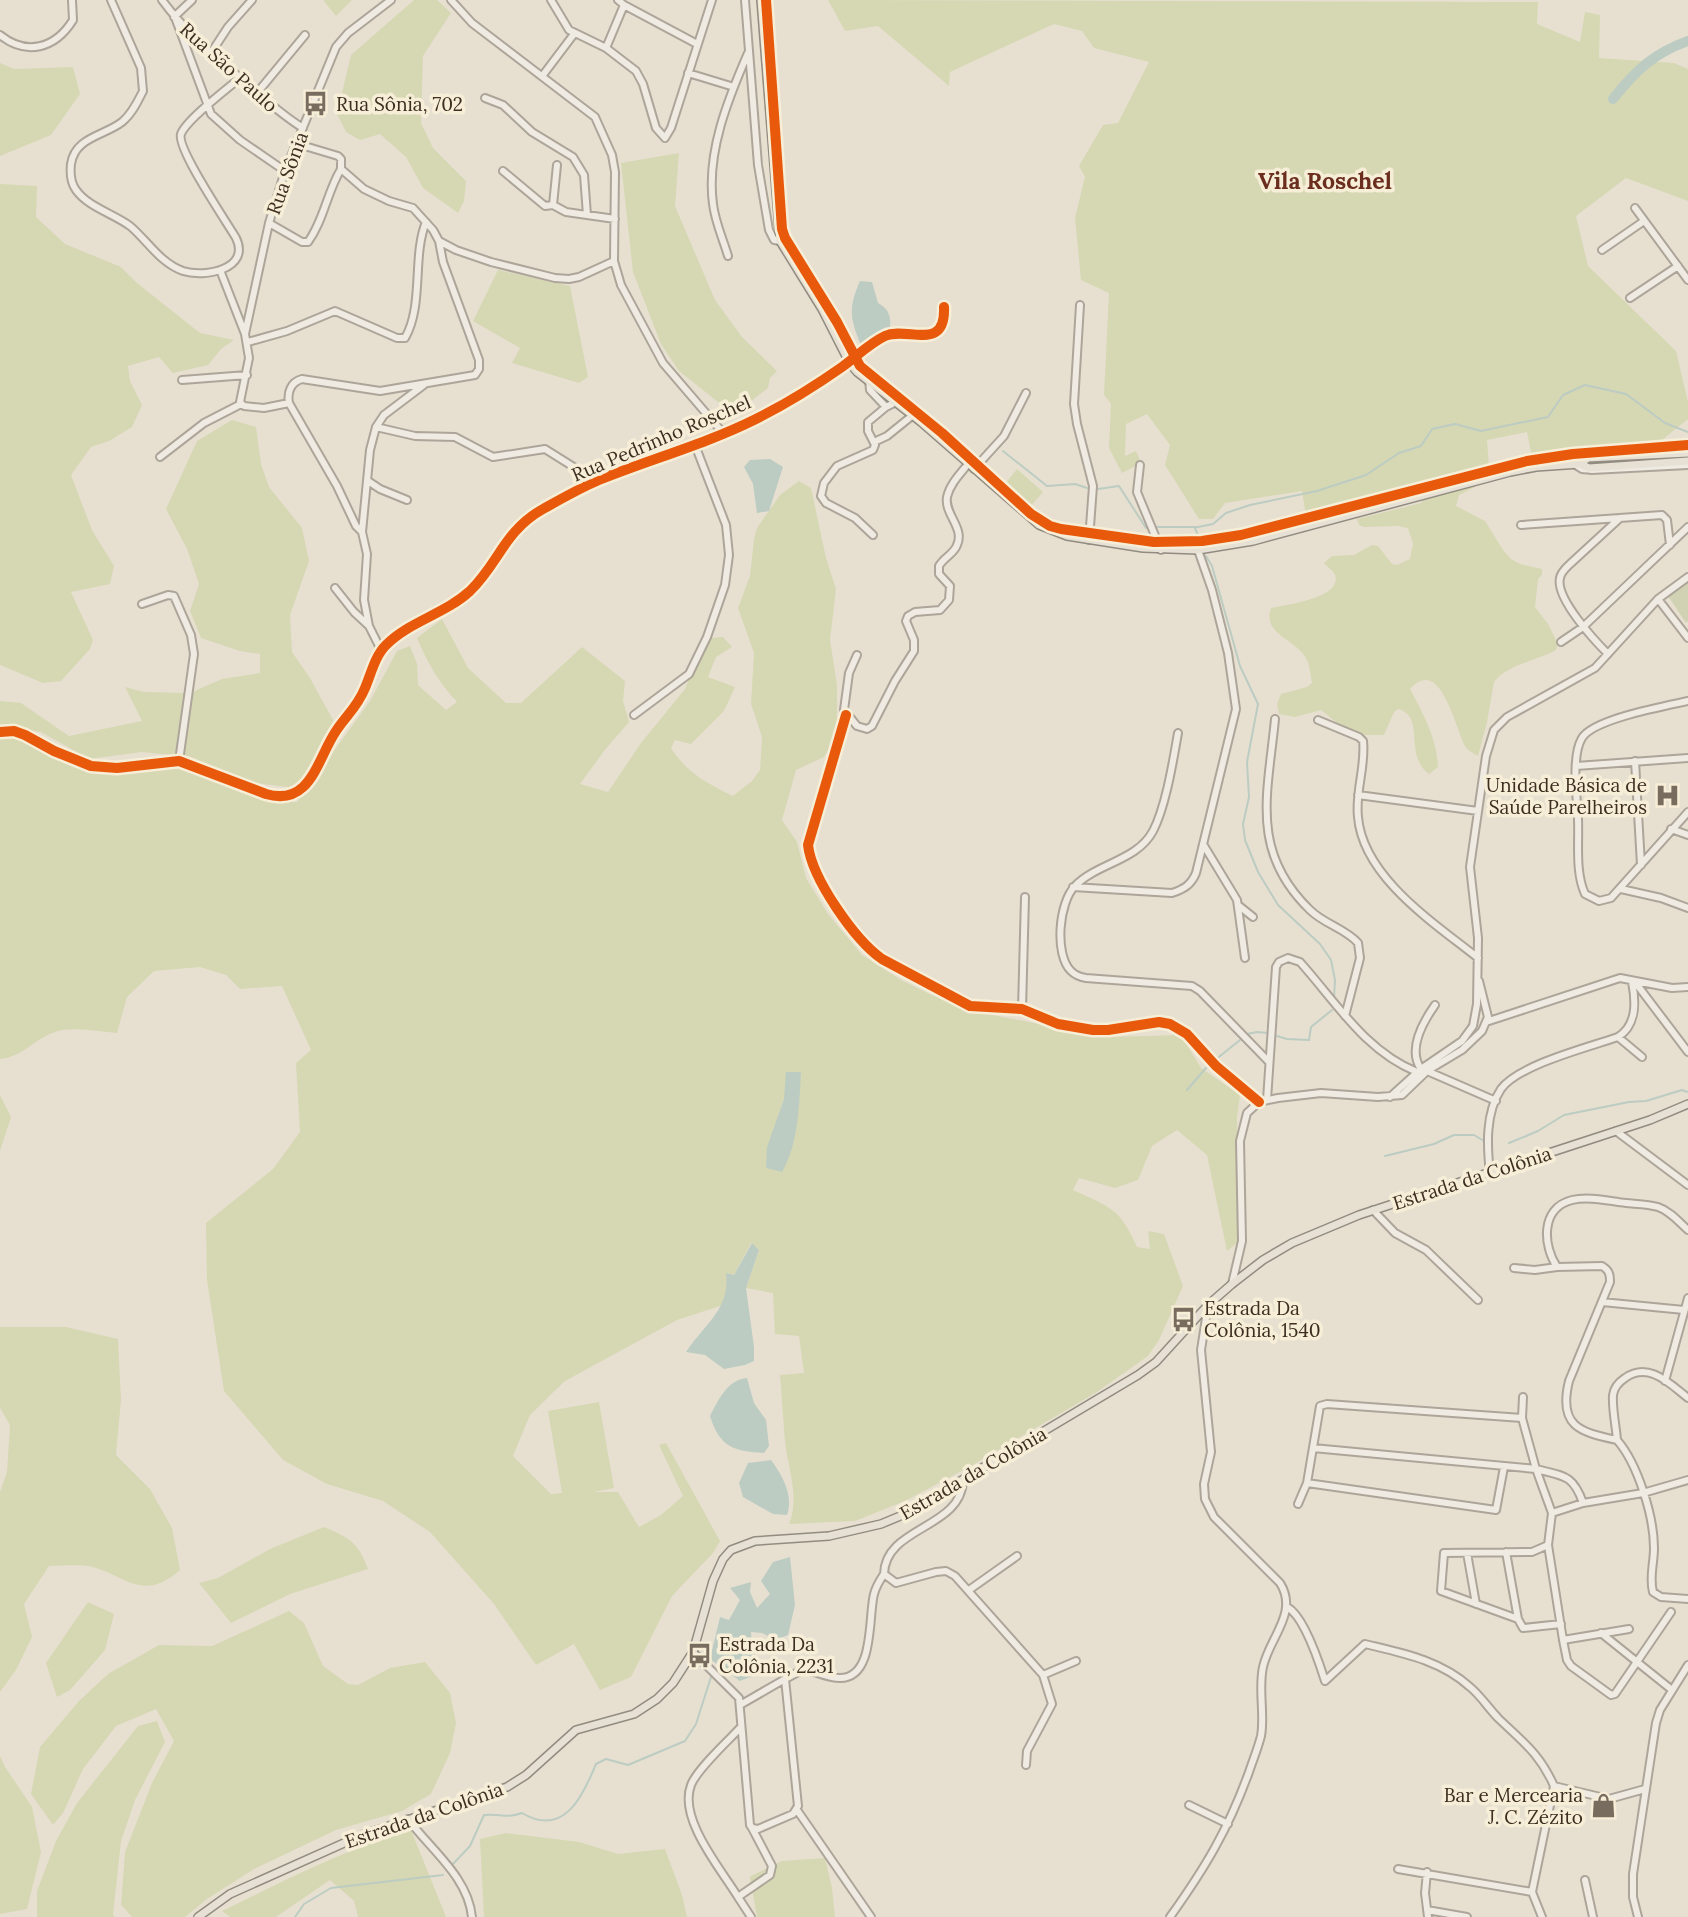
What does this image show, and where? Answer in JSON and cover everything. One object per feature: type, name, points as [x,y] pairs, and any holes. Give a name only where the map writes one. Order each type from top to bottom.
[{"type":"main road","points":[[761,0],[779,241],[834,328],[849,362],[857,372],[897,402],[1039,525],[1050,531],[1089,540],[1161,550],[1198,550],[1264,538],[1536,467],[1577,464],[1589,468],[1688,463]]},
{"type":"main road","points":[[1577,464],[1588,458],[1688,453]]},
{"type":"main road","name":"Estrada da Colônia","points":[[198,1917],[230,1894],[362,1835],[507,1787],[526,1775],[576,1730],[634,1714],[657,1699],[673,1684],[693,1653],[713,1581],[723,1559],[731,1550],[755,1541],[829,1536],[881,1524],[905,1514],[1138,1375],[1156,1362],[1208,1305],[1232,1284],[1263,1260],[1292,1243],[1373,1210],[1616,1131],[1688,1104]]},
{"type":"street","points":[[0,35],[20,47],[45,44],[57,38],[70,25],[74,14],[72,0]]},
{"type":"street","points":[[111,0],[141,68],[144,91],[122,121],[100,132],[77,149],[71,165],[73,186],[88,201],[130,226],[175,268],[193,273],[220,270],[237,259],[239,243],[190,162],[180,140],[185,128],[240,78]]},
{"type":"street","name":"Rua São Paulo","points":[[162,0],[175,19],[211,53],[284,116],[303,128]]},
{"type":"street","points":[[192,0],[175,19],[207,108],[227,130],[285,171]]},
{"type":"street","points":[[211,53],[228,27],[252,0]]},
{"type":"street","name":"Rua Sônia","points":[[241,404],[249,358],[245,334],[269,223],[285,171],[336,47],[348,33],[391,0]]},
{"type":"street","points":[[451,0],[472,23],[595,117],[612,155],[615,172],[614,261],[628,300],[663,363],[723,433]]},
{"type":"street","points":[[551,0],[564,23],[574,34],[606,48],[636,71],[643,84],[656,128],[662,137],[667,137],[712,0]]},
{"type":"street","points":[[745,0],[762,198],[770,234],[774,240],[779,241]]},
{"type":"street","points":[[606,48],[621,3],[697,44]]},
{"type":"street","points":[[543,75],[574,34]]},
{"type":"street","points":[[257,93],[305,35]]},
{"type":"street","points":[[728,256],[715,216],[712,168],[734,87],[749,50]]},
{"type":"street","points":[[688,73],[734,87]]},
{"type":"street","points":[[485,98],[499,103],[532,132],[573,157],[584,175],[587,215]]},
{"type":"street","points":[[269,223],[302,242],[308,242],[319,223],[333,181],[341,169],[341,159],[338,156],[298,144]]},
{"type":"street","points":[[553,205],[557,165]]},
{"type":"street","points":[[341,169],[356,184],[389,201],[409,206],[426,222],[439,241],[443,262],[480,366],[472,377],[380,391],[302,379],[291,385],[289,403],[337,486],[356,526],[362,532]]},
{"type":"street","points":[[503,172],[545,206],[553,205],[566,212],[615,219]]},
{"type":"street","points":[[1635,208],[1688,280]]},
{"type":"street","points":[[1602,250],[1644,221]]},
{"type":"street","points":[[247,342],[287,331],[335,311],[392,336],[405,338],[410,328],[421,236],[426,222]]},
{"type":"street","points":[[439,241],[471,256],[555,278],[579,277],[614,261]]},
{"type":"street","points":[[1630,298],[1678,266]]},
{"type":"street","points":[[220,270],[245,334]]},
{"type":"street","points":[[1080,305],[1074,404],[1093,486],[1089,540]]},
{"type":"street","name":"Rua Pedrinho Roschel","points":[[0,732],[19,733],[58,753],[97,768],[178,761],[266,794],[281,798],[293,795],[316,769],[335,733],[355,708],[383,648],[400,634],[467,593],[482,577],[520,524],[596,481],[695,445],[774,410],[886,336],[901,334],[917,337],[931,334],[943,323],[944,307]]},
{"type":"street","points":[[182,380],[247,375]]},
{"type":"street","points":[[869,380],[870,390],[886,407]]},
{"type":"street","points":[[383,648],[369,626],[365,606],[367,554],[362,532],[370,450],[376,427],[384,415],[426,383]]},
{"type":"street","points":[[846,715],[861,728],[872,726],[914,651],[914,640],[907,625],[908,616],[915,612],[940,610],[949,600],[950,586],[939,574],[939,566],[957,545],[959,535],[948,508],[947,498],[953,485],[1004,436],[1026,393]]},
{"type":"street","points":[[873,535],[855,518],[826,503],[821,496],[824,483],[837,466],[846,460],[870,453],[875,447],[868,431],[868,422],[886,407],[897,402]]},
{"type":"street","points":[[160,457],[204,423],[241,404],[264,408],[289,403]]},
{"type":"street","points":[[874,442],[884,438],[912,415]]},
{"type":"street","points":[[376,427],[415,436],[455,437],[493,457],[545,449],[596,481]]},
{"type":"street","points":[[634,715],[690,674],[707,637],[725,585],[729,555],[726,525],[695,445]]},
{"type":"street","points":[[1140,465],[1137,492],[1161,550]]},
{"type":"street","points":[[368,481],[407,500]]},
{"type":"street","points":[[1521,525],[1658,515],[1665,517],[1670,545]]},
{"type":"street","points":[[1608,654],[1583,627],[1563,594],[1560,576],[1620,518]]},
{"type":"street","points":[[1561,642],[1583,627],[1688,527]]},
{"type":"street","points":[[1073,887],[1160,894],[1183,890],[1192,882],[1196,873],[1236,709],[1228,653],[1198,550]]},
{"type":"street","points":[[1232,1284],[1244,1227],[1240,1141],[1248,1113],[1259,1102],[1321,1093],[1390,1097],[1469,1034],[1475,1018],[1478,975],[1477,925],[1470,867],[1490,740],[1499,723],[1600,664],[1658,599],[1688,577]]},
{"type":"street","points":[[335,588],[369,626]]},
{"type":"street","points":[[142,604],[168,595],[174,596],[194,644],[178,761]]},
{"type":"street","points":[[1658,599],[1688,638]]},
{"type":"street","points":[[857,656],[846,688],[846,715],[808,845],[813,866],[824,887],[861,941],[882,960],[963,1003],[979,1007],[1021,1009],[1058,1024],[1093,1030],[1159,1022],[1170,1024],[1187,1034],[1216,1066],[1259,1102]]},
{"type":"street","points":[[1688,701],[1623,717],[1595,727],[1582,738],[1576,766],[1582,886],[1589,897],[1604,901],[1621,889],[1688,812]]},
{"type":"street","points":[[1275,719],[1265,794],[1270,846],[1284,878],[1307,908],[1328,925],[1345,932],[1358,943],[1360,958],[1345,1016]]},
{"type":"street","points":[[1318,720],[1363,741],[1364,755],[1358,795],[1359,824],[1367,846],[1382,873],[1415,907],[1478,958]]},
{"type":"street","points":[[1178,733],[1153,832],[1134,852],[1073,887],[1064,907],[1061,951],[1071,971],[1086,978],[1192,986],[1269,1062]]},
{"type":"street","points":[[1576,766],[1688,758]]},
{"type":"street","points":[[1634,761],[1641,865]]},
{"type":"street","points":[[1358,795],[1478,811]]},
{"type":"street","points":[[1671,829],[1688,835]]},
{"type":"street","points":[[1203,844],[1234,893],[1238,904],[1245,958]]},
{"type":"street","points":[[1621,889],[1661,898],[1688,908]]},
{"type":"street","points":[[1021,1009],[1025,897]]},
{"type":"street","points":[[1238,904],[1253,916]]},
{"type":"street","points":[[1267,1100],[1276,967],[1283,959],[1294,959],[1300,962],[1345,1016],[1380,1050],[1422,1071],[1496,1101]]},
{"type":"street","points":[[1422,1071],[1474,1040],[1486,1022],[1487,1010],[1478,975]]},
{"type":"street","points":[[1486,1022],[1620,978],[1672,988],[1688,987]]},
{"type":"street","points":[[1490,1173],[1487,1140],[1496,1101],[1506,1084],[1521,1072],[1626,1032],[1632,1022],[1634,982]]},
{"type":"street","points":[[1634,982],[1688,1052]]},
{"type":"street","points":[[1422,1071],[1415,1055],[1426,1018],[1435,1005]]},
{"type":"street","points":[[1618,1037],[1642,1057]]},
{"type":"street","points":[[1616,1131],[1688,1185]]},
{"type":"street","points":[[1557,1267],[1547,1249],[1545,1234],[1553,1213],[1560,1205],[1569,1201],[1595,1199],[1658,1207],[1688,1230]]},
{"type":"street","points":[[1373,1210],[1395,1233],[1426,1250],[1478,1300]]},
{"type":"street","points":[[1514,1268],[1535,1270],[1594,1265],[1607,1269],[1610,1282],[1569,1381],[1565,1398],[1568,1417],[1573,1424],[1584,1432],[1617,1440]]},
{"type":"street","points":[[1665,1381],[1688,1298]]},
{"type":"street","points":[[1602,1302],[1684,1310]]},
{"type":"street","points":[[1170,1917],[1211,1858],[1228,1824],[1260,1737],[1263,1667],[1267,1652],[1281,1628],[1287,1607],[1280,1583],[1214,1517],[1206,1503],[1203,1487],[1212,1452],[1201,1350],[1208,1305]]},
{"type":"street","points":[[1688,1398],[1650,1371],[1632,1373],[1619,1382],[1613,1396],[1617,1440],[1627,1454],[1643,1493],[1653,1534],[1653,1592],[1661,1597],[1688,1599]]},
{"type":"street","points":[[1523,1397],[1522,1418],[1552,1513],[1548,1545],[1563,1640],[1571,1666],[1611,1695],[1615,1694],[1671,1612]]},
{"type":"street","points":[[1298,1504],[1307,1483],[1320,1406],[1326,1404],[1522,1418]]},
{"type":"street","points":[[1313,1448],[1536,1469],[1565,1476],[1577,1486],[1583,1503]]},
{"type":"street","points":[[1307,1483],[1496,1510],[1504,1467]]},
{"type":"street","points":[[740,1705],[802,1670],[842,1678],[855,1673],[866,1654],[873,1596],[884,1574],[890,1552],[953,1506],[961,1494],[963,1480]]},
{"type":"street","points":[[1552,1513],[1583,1503],[1643,1493],[1688,1480]]},
{"type":"street","points":[[1518,1619],[1441,1591],[1444,1553],[1532,1552],[1548,1545]]},
{"type":"street","points":[[1506,1552],[1518,1619],[1523,1628],[1561,1624]]},
{"type":"street","points":[[1468,1553],[1476,1604]]},
{"type":"street","points":[[969,1590],[1017,1556]]},
{"type":"street","points":[[884,1574],[897,1583],[946,1572],[969,1590],[1043,1675],[1052,1704],[1027,1751],[1026,1765]]},
{"type":"street","points":[[1287,1607],[1296,1614],[1325,1681],[1365,1644],[1427,1661],[1458,1677],[1478,1694],[1537,1755],[1554,1786],[1532,1892],[1542,1917]]},
{"type":"street","points":[[1563,1640],[1629,1629]]},
{"type":"street","points":[[1601,1633],[1672,1690]]},
{"type":"street","points":[[693,1653],[734,1692],[740,1705],[744,1771],[752,1828],[772,1866],[770,1874],[738,1897]]},
{"type":"street","points":[[1043,1675],[1076,1661]]},
{"type":"street","points":[[1638,1917],[1633,1897],[1633,1874],[1657,1714],[1688,1665]]},
{"type":"street","points":[[785,1679],[797,1810],[871,1917]]},
{"type":"street","points":[[741,1727],[692,1783],[688,1804],[698,1835],[751,1917]]},
{"type":"street","points":[[1554,1786],[1609,1798],[1645,1789]]},
{"type":"street","points":[[1189,1805],[1228,1824]]},
{"type":"street","points":[[752,1828],[758,1829],[797,1810]]},
{"type":"street","points":[[408,1819],[461,1883],[471,1906],[472,1917]]},
{"type":"street","points":[[1398,1869],[1532,1892]]},
{"type":"street","points":[[1427,1872],[1427,1913],[1467,1917]]},
{"type":"street","points":[[1585,1880],[1593,1917]]},
{"type":"green space","points":[[323,0],[352,0],[336,16]]},
{"type":"green space","points":[[414,0],[437,0],[451,13],[423,56],[421,123],[433,148],[466,181],[464,201],[458,213],[423,188],[406,157],[380,134],[360,140],[346,132],[337,114],[351,55]]},
{"type":"green space","points":[[828,0],[1538,2],[1537,24],[1580,42],[1585,12],[1600,15],[1599,58],[1674,63],[1688,69],[1688,201],[1626,178],[1576,216],[1588,266],[1676,351],[1688,402],[1688,419],[1657,444],[1532,457],[1527,432],[1487,440],[1489,467],[1306,516],[1302,491],[1225,503],[1213,519],[1199,519],[1165,465],[1170,445],[1147,414],[1126,424],[1125,456],[1136,451],[1141,463],[1122,473],[1109,448],[1111,404],[1104,395],[1109,293],[1081,280],[1075,218],[1085,177],[1079,166],[1103,125],[1118,123],[1149,62],[1094,48],[1082,31],[1054,24],[950,72],[949,86],[878,26],[845,31]]},
{"type":"green space","points":[[0,63],[14,69],[73,67],[80,94],[51,135],[0,156]]},
{"type":"green space","points":[[679,153],[675,206],[715,300],[742,337],[777,371],[770,378],[768,388],[746,405],[718,402],[679,371],[661,344],[633,272],[621,163]]},
{"type":"green space","points":[[0,184],[37,186],[36,217],[65,244],[121,267],[200,333],[234,340],[221,349],[208,365],[173,373],[159,357],[128,366],[130,381],[142,405],[132,427],[109,441],[91,447],[71,475],[92,530],[114,566],[110,584],[71,592],[93,640],[90,649],[61,681],[43,683],[0,665]]},
{"type":"green space","points":[[498,270],[570,286],[588,377],[579,383],[512,363],[520,348],[473,321]]},
{"type":"green space","points":[[232,420],[256,427],[261,464],[269,487],[302,528],[309,561],[290,615],[292,652],[310,678],[333,720],[335,730],[296,788],[255,783],[191,757],[142,752],[89,759],[41,732],[0,726],[0,701],[21,703],[69,736],[142,721],[125,687],[144,692],[190,693],[222,679],[260,673],[260,654],[240,651],[201,638],[190,611],[199,584],[187,549],[166,509],[197,441]]},
{"type":"green space","points":[[1017,469],[1043,492],[1031,506],[1005,484]]},
{"type":"green space","points":[[799,481],[811,488],[826,558],[836,589],[830,640],[837,685],[837,722],[824,757],[796,770],[782,820],[797,842],[806,878],[828,914],[862,955],[901,980],[961,1009],[1107,1037],[1181,1035],[1201,1068],[1240,1095],[1237,1117],[1238,1242],[1227,1251],[1207,1155],[1177,1130],[1152,1146],[1138,1180],[1115,1188],[1079,1178],[1073,1190],[1119,1216],[1137,1247],[1150,1249],[1148,1231],[1164,1234],[1183,1286],[1159,1340],[1148,1356],[1097,1392],[971,1466],[905,1501],[855,1521],[789,1524],[793,1493],[785,1442],[780,1375],[804,1373],[799,1336],[775,1334],[773,1293],[746,1288],[759,1250],[751,1243],[734,1275],[726,1273],[728,1288],[723,1305],[677,1320],[565,1381],[530,1415],[513,1456],[551,1494],[562,1493],[548,1411],[599,1402],[614,1488],[593,1492],[618,1492],[639,1527],[661,1515],[683,1496],[659,1445],[666,1443],[720,1541],[713,1553],[672,1596],[631,1677],[600,1690],[574,1644],[536,1665],[494,1604],[430,1532],[383,1501],[327,1484],[283,1460],[224,1391],[207,1280],[206,1223],[273,1169],[300,1132],[296,1063],[311,1050],[282,986],[240,989],[226,975],[200,967],[154,971],[127,997],[117,1033],[62,1030],[48,1035],[15,1055],[0,1059],[0,737],[17,738],[97,772],[163,763],[189,767],[283,802],[297,802],[370,701],[397,651],[410,646],[417,664],[418,685],[446,710],[457,702],[434,672],[417,638],[442,619],[468,668],[506,703],[521,703],[582,647],[625,681],[623,701],[629,722],[580,784],[608,792],[641,743],[685,689],[696,661],[710,638],[723,637],[732,647],[716,657],[708,677],[735,687],[724,711],[691,744],[675,740],[671,748],[683,764],[698,776],[733,796],[752,781],[760,770],[762,737],[751,704],[754,653],[738,608],[750,576],[757,528],[780,495]],"holes":[[[784,1099],[782,1172],[766,1168],[768,1147]]]},
{"type":"green space","points":[[1470,485],[1475,487],[1459,495],[1456,506],[1485,521],[1511,559],[1542,569],[1542,575],[1538,579],[1535,607],[1558,644],[1556,650],[1506,671],[1494,682],[1478,756],[1465,746],[1446,699],[1430,681],[1421,681],[1410,689],[1435,746],[1438,767],[1429,774],[1417,757],[1411,719],[1398,709],[1384,735],[1352,735],[1321,710],[1295,717],[1279,714],[1277,704],[1281,694],[1312,683],[1304,655],[1271,624],[1271,608],[1311,599],[1330,589],[1335,583],[1335,575],[1324,563],[1332,556],[1354,555],[1372,545],[1378,546],[1392,564],[1397,565],[1410,559],[1413,544],[1408,528],[1364,527],[1359,525],[1357,519],[1421,503],[1429,496],[1444,493],[1448,488]]},
{"type":"green space","points":[[1688,582],[1688,621],[1686,623],[1668,596]]},
{"type":"green space","points":[[0,1095],[11,1117],[0,1151]]},
{"type":"green space","points":[[0,1327],[66,1327],[118,1339],[121,1400],[116,1455],[150,1489],[172,1528],[180,1570],[167,1579],[146,1586],[93,1567],[49,1566],[24,1604],[32,1637],[16,1670],[0,1692],[0,1492],[7,1472],[10,1425],[0,1408]]},
{"type":"green space","points":[[324,1527],[352,1542],[361,1553],[368,1569],[290,1594],[231,1623],[199,1583],[218,1578],[270,1549]]},
{"type":"green space","points":[[88,1602],[114,1614],[105,1650],[70,1690],[57,1697],[46,1663]]},
{"type":"green space","points":[[289,1611],[304,1623],[323,1666],[348,1684],[358,1685],[390,1668],[425,1662],[450,1693],[456,1723],[450,1753],[431,1794],[402,1811],[336,1830],[254,1869],[207,1899],[185,1917],[132,1917],[121,1905],[125,1852],[152,1783],[174,1741],[156,1709],[116,1726],[83,1769],[63,1813],[53,1825],[31,1794],[40,1747],[79,1701],[108,1674],[159,1645],[212,1646]]},
{"type":"green space","points":[[157,1721],[165,1742],[135,1800],[121,1841],[113,1915],[115,1917],[37,1917],[37,1891],[56,1841],[77,1803],[138,1726]]},
{"type":"green space","points":[[0,1756],[32,1807],[41,1852],[27,1909],[0,1914]]},
{"type":"green space","points":[[411,1830],[446,1917],[358,1917],[354,1901],[330,1880],[276,1917],[230,1917],[222,1911],[339,1856]]},
{"type":"green space","points":[[506,1833],[579,1842],[618,1854],[665,1849],[687,1917],[484,1917],[480,1839]]},
{"type":"green space","points":[[825,1858],[835,1917],[757,1917],[751,1876],[782,1861]]},
{"type":"shaded area","points":[[860,281],[872,282],[878,303],[890,316],[890,328],[861,345],[852,313]]},
{"type":"shaded area","points":[[770,459],[783,467],[769,511],[757,513],[753,484],[744,467],[750,460]]},
{"type":"shaded area","points":[[786,1072],[801,1072],[795,1136],[782,1172],[766,1168],[767,1147],[784,1099]]},
{"type":"shaded area","points":[[752,1243],[759,1250],[746,1288],[754,1361],[724,1369],[705,1355],[686,1352],[720,1307],[726,1286],[726,1273],[734,1275]]},
{"type":"shaded area","points":[[747,1378],[754,1403],[766,1420],[769,1446],[764,1453],[730,1446],[718,1435],[710,1416],[729,1386]]},
{"type":"shaded area","points":[[771,1460],[788,1493],[787,1515],[773,1514],[743,1497],[739,1483],[748,1463]]},
{"type":"shaded area","points":[[790,1557],[795,1605],[788,1635],[776,1640],[762,1633],[751,1632],[752,1647],[757,1659],[750,1677],[740,1681],[710,1659],[720,1617],[729,1620],[740,1600],[730,1588],[751,1582],[750,1592],[757,1608],[770,1594],[761,1581],[773,1562]]},
{"type":"waterway","points":[[1613,99],[1646,64],[1665,51],[1688,41]]},
{"type":"waterway","points":[[1156,527],[1198,527],[1213,524],[1226,513],[1250,505],[1317,491],[1366,475],[1399,453],[1421,446],[1432,429],[1455,424],[1481,431],[1548,417],[1563,395],[1585,385],[1626,394],[1665,423],[1688,432]]},
{"type":"waterway","points":[[1003,451],[1047,486],[1075,484],[1087,488]]},
{"type":"waterway","points":[[1098,489],[1119,486],[1146,528],[1150,527]]},
{"type":"waterway","points":[[1195,528],[1200,540]]},
{"type":"waterway","points":[[1206,556],[1212,566],[1240,666],[1258,704],[1247,762],[1249,797],[1243,824],[1245,840],[1258,872],[1278,905],[1320,944],[1331,960],[1335,980],[1334,998]]},
{"type":"waterway","points":[[1277,1036],[1309,1040],[1311,1027],[1332,1010]]},
{"type":"waterway","points":[[1247,1034],[1268,1033]]},
{"type":"waterway","points":[[1215,1060],[1240,1040]]},
{"type":"waterway","points":[[1187,1090],[1206,1068]]},
{"type":"waterway","points":[[1509,1143],[1538,1131],[1564,1115],[1646,1101],[1682,1090],[1687,1092]]},
{"type":"waterway","points":[[1385,1156],[1434,1144],[1454,1135],[1474,1135],[1484,1141]]},
{"type":"waterway","points":[[451,1866],[470,1846],[484,1815],[511,1816],[522,1813],[549,1820],[560,1817],[578,1800],[596,1764],[606,1759],[628,1765],[685,1741],[696,1724],[712,1674]]},
{"type":"waterway","points":[[295,1917],[304,1904],[331,1888],[443,1875]]},
{"type":"cycle path","points":[[766,0],[782,229],[785,238],[837,322],[860,366],[942,433],[1031,514],[1050,526],[1154,542],[1202,541],[1241,535],[1527,461],[1573,454],[1688,445]]},
{"type":"cycle path","points":[[0,732],[14,731],[25,735],[54,751],[91,766],[117,768],[179,761],[266,794],[293,794],[311,778],[336,731],[359,700],[382,649],[395,637],[450,606],[470,591],[510,537],[530,518],[599,480],[756,419],[811,388],[885,336],[932,334],[939,330],[944,307]]},
{"type":"cycle path","points":[[846,715],[808,845],[817,874],[836,908],[871,950],[882,959],[970,1006],[1022,1009],[1058,1024],[1093,1030],[1159,1022],[1170,1024],[1187,1034],[1216,1066],[1259,1102]]},
{"type":"place","name":"Rua Sônia, 702","points":[[316,104]]},
{"type":"place","name":"Unidade Básica de Saúde Parelheiros","points":[[1667,796]]},
{"type":"place","name":"Estrada Da Colônia, 1540","points":[[1184,1319]]},
{"type":"place","name":"Estrada Da Colônia, 2231","points":[[699,1655]]},
{"type":"place","name":"Bar e Mercearia J. C. Zézito","points":[[1603,1806]]},
{"type":"district","name":"Vila Roschel","points":[[1325,181]]}]
